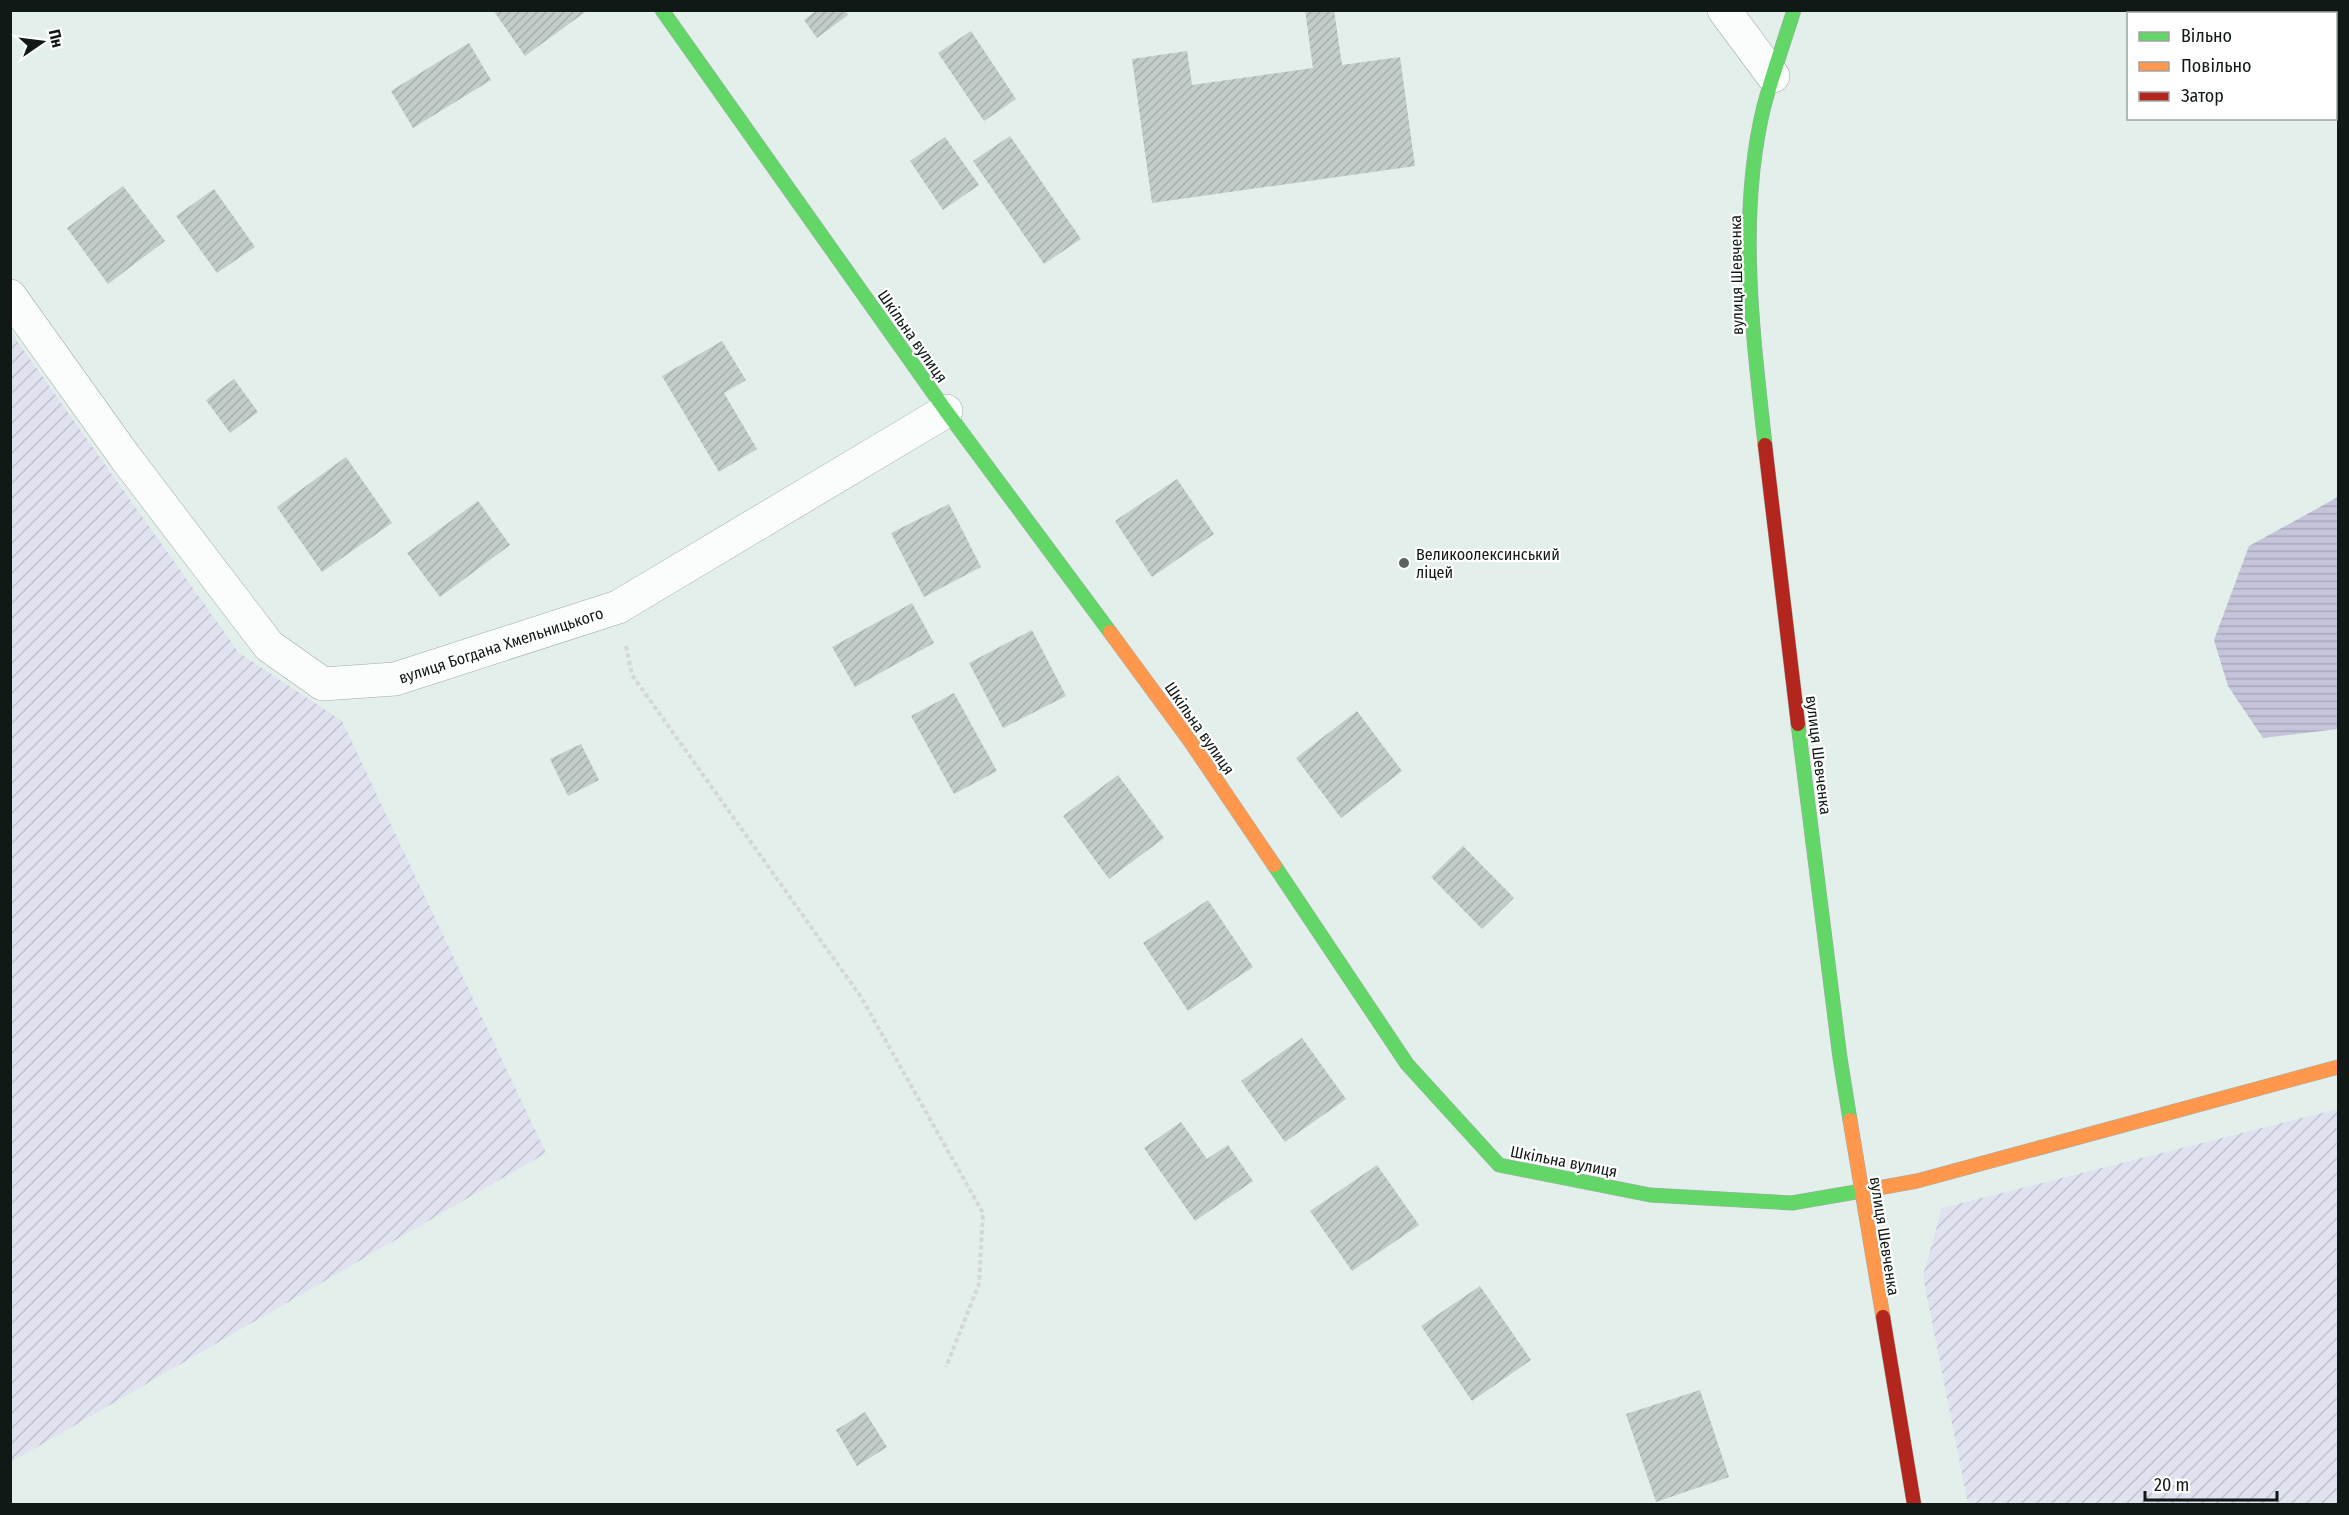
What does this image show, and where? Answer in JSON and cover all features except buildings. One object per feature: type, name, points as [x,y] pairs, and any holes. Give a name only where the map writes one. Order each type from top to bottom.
[{"type":"street","name":"Шкільна вулиця","points":[[662,10],[946,411],[1190,741],[1407,1064],[1499,1165],[1650,1195],[1792,1203],[1917,1181],[2338,1067]]},
{"type":"street","points":[[1724,10],[1773,76]]},
{"type":"street","name":"вулиця Шевченка","points":[[1794,10],[1764,107],[1751,195],[1751,321],[1840,1058],[1914,1504]]},
{"type":"street","name":"вулиця Богдана Хмельницького","points":[[10,296],[125,457],[269,646],[323,684],[395,679],[618,607],[946,411]]},
{"type":"path","points":[[618,607],[632,675],[861,997],[984,1213],[979,1284],[946,1367]]},
{"type":"shaded area","points":[[10,331],[239,653],[342,721],[546,1153],[11,1462]]},
{"type":"shaded area","points":[[2338,1109],[2338,1504],[1968,1504],[1923,1276],[1942,1208]]},
{"type":"water","points":[[2338,497],[2338,729],[2263,738],[2228,686],[2214,640],[2249,546]]},
{"type":"traffic: fast","points":[[662,10],[946,411],[1110,632]]},
{"type":"traffic: fast","points":[[1765,445],[1752,318],[1749,232],[1751,190],[1764,106],[1794,10]]},
{"type":"traffic: fast","points":[[1798,724],[1840,1058],[1850,1120]]},
{"type":"traffic: fast","points":[[1274,865],[1407,1064],[1499,1165],[1650,1195],[1792,1203],[1873,1189]]},
{"type":"traffic: slow","points":[[1110,632],[1190,741],[1274,865]]},
{"type":"traffic: slow","points":[[1873,1189],[1917,1181],[2338,1067]]},
{"type":"traffic: slow","points":[[1850,1120],[1883,1317]]},
{"type":"traffic: jam","points":[[1765,445],[1798,724]]},
{"type":"traffic: jam","points":[[1883,1317],[1914,1504]]},
{"type":"place","name":"Великоолексинський ліцей","points":[[1404,563]]}]
